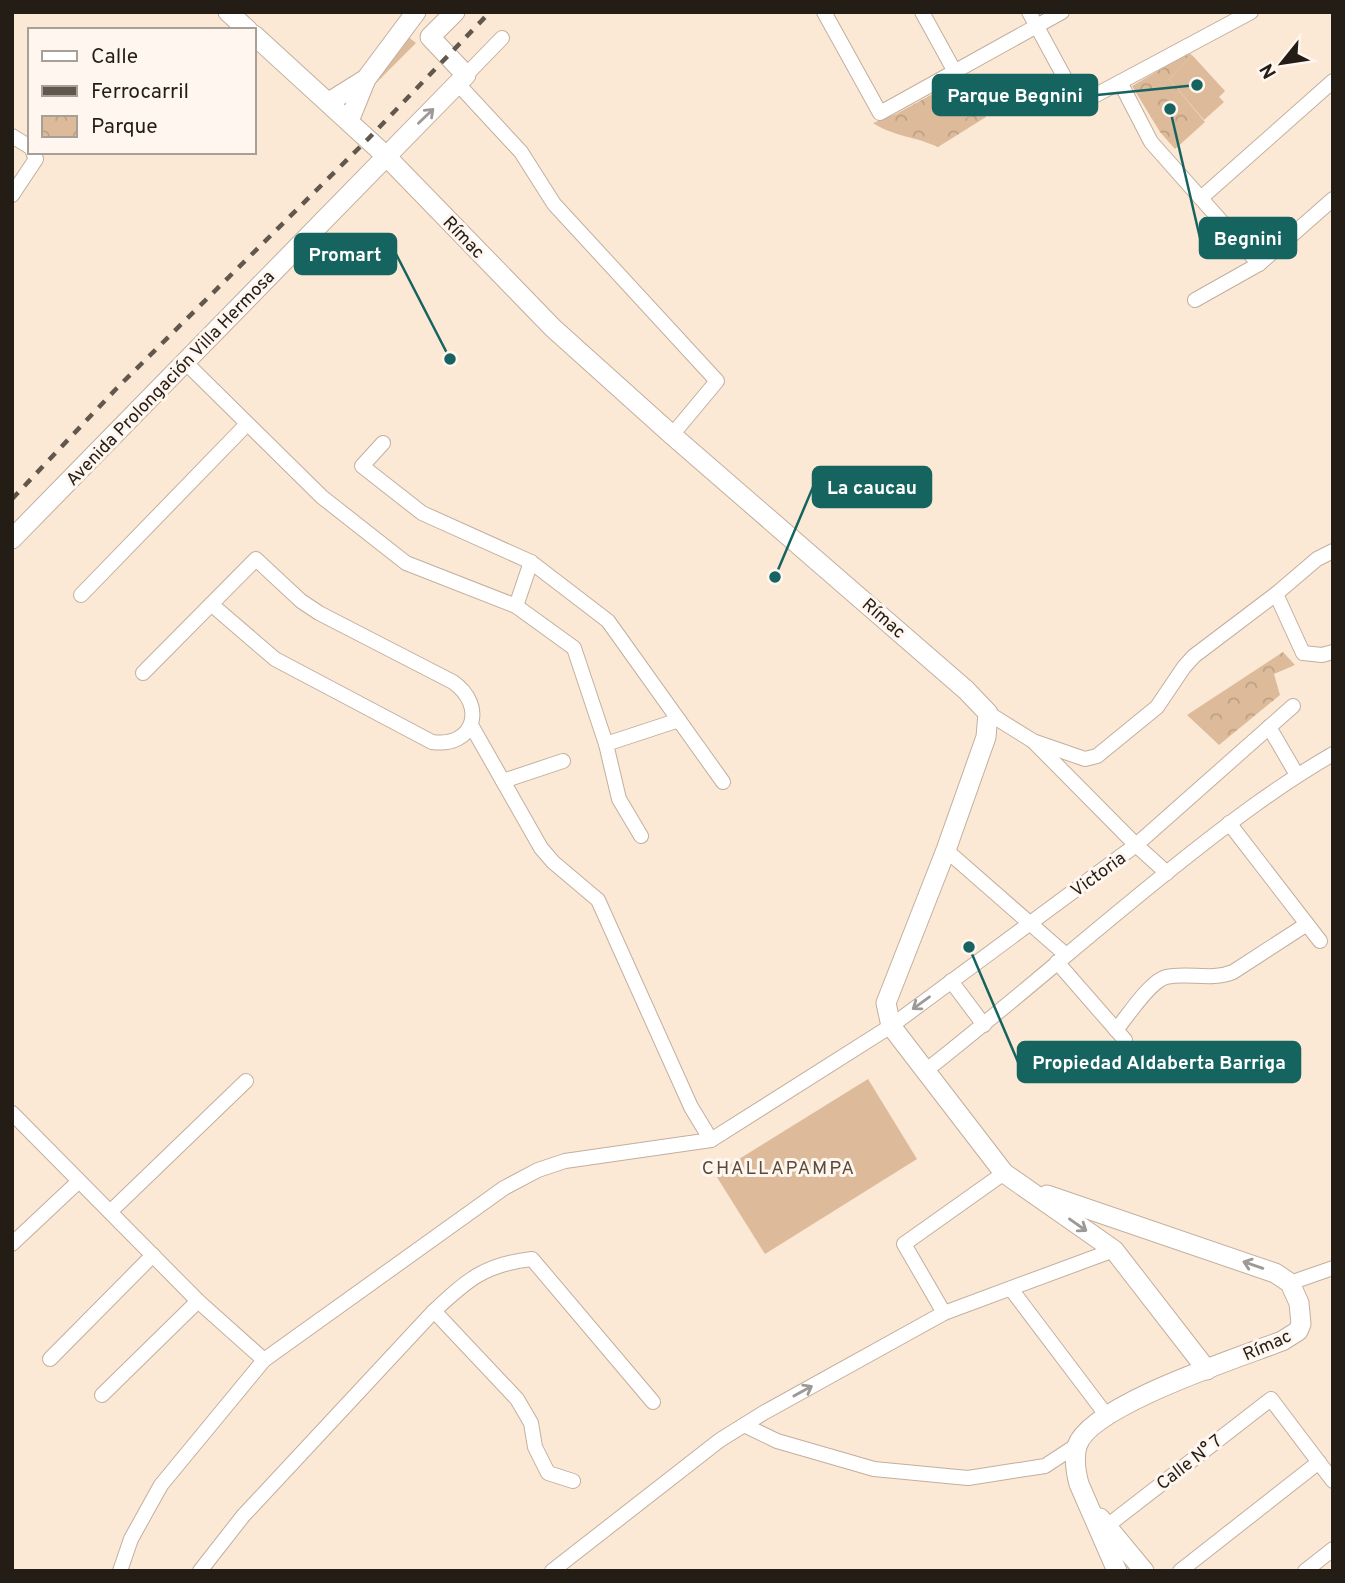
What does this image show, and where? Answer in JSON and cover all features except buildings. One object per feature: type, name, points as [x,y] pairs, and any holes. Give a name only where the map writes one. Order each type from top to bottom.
[{"type":"street","points":[[228,12],[246,28]]},
{"type":"street","points":[[430,37],[455,12]]},
{"type":"street","points":[[824,12],[880,113],[1062,12]]},
{"type":"street","points":[[922,12],[955,72]]},
{"type":"street","points":[[1028,12],[1079,104],[1251,12]]},
{"type":"street","points":[[349,121],[366,79],[411,14],[521,152],[554,204],[717,381],[672,435]]},
{"type":"street","name":"Rímac","points":[[256,37],[385,155],[553,328],[672,435],[967,690],[988,713]]},
{"type":"street","points":[[462,79],[502,38]]},
{"type":"street","points":[[329,102],[366,79]]},
{"type":"street","name":"Avenida Prolongación Villa Hermosa","points":[[12,540],[462,79]]},
{"type":"street","points":[[1201,198],[1333,81]]},
{"type":"street","points":[[1120,82],[1151,142],[1259,264]]},
{"type":"street","points":[[12,136],[28,146]]},
{"type":"street","points":[[12,195],[36,159],[34,154]]},
{"type":"street","points":[[1195,300],[1259,264],[1333,199]]},
{"type":"street","points":[[185,362],[322,498],[406,563],[516,606],[574,648],[606,744],[619,799],[641,836]]},
{"type":"street","points":[[81,595],[247,424]]},
{"type":"street","points":[[383,443],[362,466],[422,513],[531,562],[608,621],[723,782]]},
{"type":"street","points":[[744,1425],[777,1441],[874,1469],[968,1478],[1045,1466],[1077,1446],[1090,1428],[1107,1416],[1138,1398],[1207,1370],[1114,1250],[1004,1172],[891,1026],[886,1003],[947,850],[986,737],[988,713],[1033,741],[1086,759],[1097,756],[1157,707],[1194,656],[1317,559],[1333,551]]},
{"type":"street","points":[[143,673],[211,604],[256,559],[301,601],[319,613],[453,682],[465,691],[471,701],[471,725],[453,741],[443,744],[432,742],[275,659],[211,604]]},
{"type":"street","points":[[516,606],[531,562]]},
{"type":"street","points":[[1276,594],[1303,653],[1311,655],[1333,652]]},
{"type":"street","name":"Victoria","points":[[711,1140],[891,1026],[1136,845],[1293,706]]},
{"type":"street","points":[[606,744],[679,720]]},
{"type":"street","points":[[120,1571],[131,1539],[160,1485],[264,1360],[504,1188],[538,1170],[565,1161],[711,1140],[691,1107],[598,900],[553,862],[541,848],[471,725]]},
{"type":"street","points":[[1269,727],[1297,775]]},
{"type":"street","points":[[1033,741],[1167,873]]},
{"type":"street","points":[[924,1072],[1229,823],[1297,775],[1333,754]]},
{"type":"street","points":[[503,781],[563,761]]},
{"type":"street","points":[[1229,823],[1320,941]]},
{"type":"street","points":[[947,850],[1031,922],[1120,1035],[1154,984],[1163,977],[1222,976],[1233,972],[1307,924]]},
{"type":"street","points":[[951,981],[984,1025]]},
{"type":"street","points":[[110,1212],[246,1081]]},
{"type":"street","points":[[12,1113],[198,1301],[264,1360]]},
{"type":"street","points":[[944,1314],[904,1244],[1004,1172]]},
{"type":"street","points":[[12,1244],[79,1181]]},
{"type":"street","points":[[1022,1186],[1275,1273],[1290,1283],[1333,1268]]},
{"type":"street","points":[[552,1571],[720,1440],[744,1425],[944,1314],[1114,1250]]},
{"type":"street","points":[[50,1359],[153,1255]]},
{"type":"street","points":[[200,1571],[243,1516],[434,1311],[465,1282],[505,1262],[532,1259],[653,1402]]},
{"type":"street","name":"Rímac","points":[[1207,1370],[1282,1342],[1298,1331],[1301,1324],[1299,1303],[1290,1283]]},
{"type":"street","points":[[1011,1289],[1107,1416]]},
{"type":"street","points":[[102,1395],[198,1301]]},
{"type":"street","points":[[434,1311],[517,1399],[531,1423],[535,1447],[548,1473],[573,1481]]},
{"type":"street","name":"Calle N° 7","points":[[1107,1526],[1270,1399],[1319,1462]]},
{"type":"street","points":[[1077,1446],[1076,1472],[1084,1499],[1117,1571]]},
{"type":"street","points":[[1180,1571],[1319,1462],[1333,1481]]},
{"type":"street","points":[[1084,1499],[1144,1571]]},
{"type":"street","points":[[1305,1571],[1333,1549]]},
{"type":"green space","points":[[407,36],[416,43],[356,103]]},
{"type":"green space","points":[[1189,53],[1192,55],[1169,79],[1205,122],[1175,149],[1160,132],[1132,86]]},
{"type":"green space","points":[[1192,55],[1225,91],[1219,97],[1224,102],[1204,120],[1169,79]]},
{"type":"green space","points":[[964,77],[986,117],[938,147],[888,131],[873,123],[896,114]]},
{"type":"green space","points":[[966,87],[978,111],[933,139],[919,114]]},
{"type":"green space","points":[[1283,652],[1295,665],[1274,674],[1280,695],[1219,745],[1187,715]]},
{"type":"green space","points":[[868,1079],[917,1159],[765,1254],[715,1174]]},
{"type":"railway","points":[[12,499],[117,388],[368,139],[490,12]]},
{"type":"place","name":"Parque Begnini","points":[[1197,85]]},
{"type":"place","name":"Begnini","points":[[1170,109]]},
{"type":"place","name":"Promart","points":[[450,359]]},
{"type":"place","name":"La caucau","points":[[775,577]]},
{"type":"place","name":"Propiedad Aldaberta Barriga","points":[[969,947]]},
{"type":"district","name":"CHALLAPAMPA","points":[[779,1167]]}]
